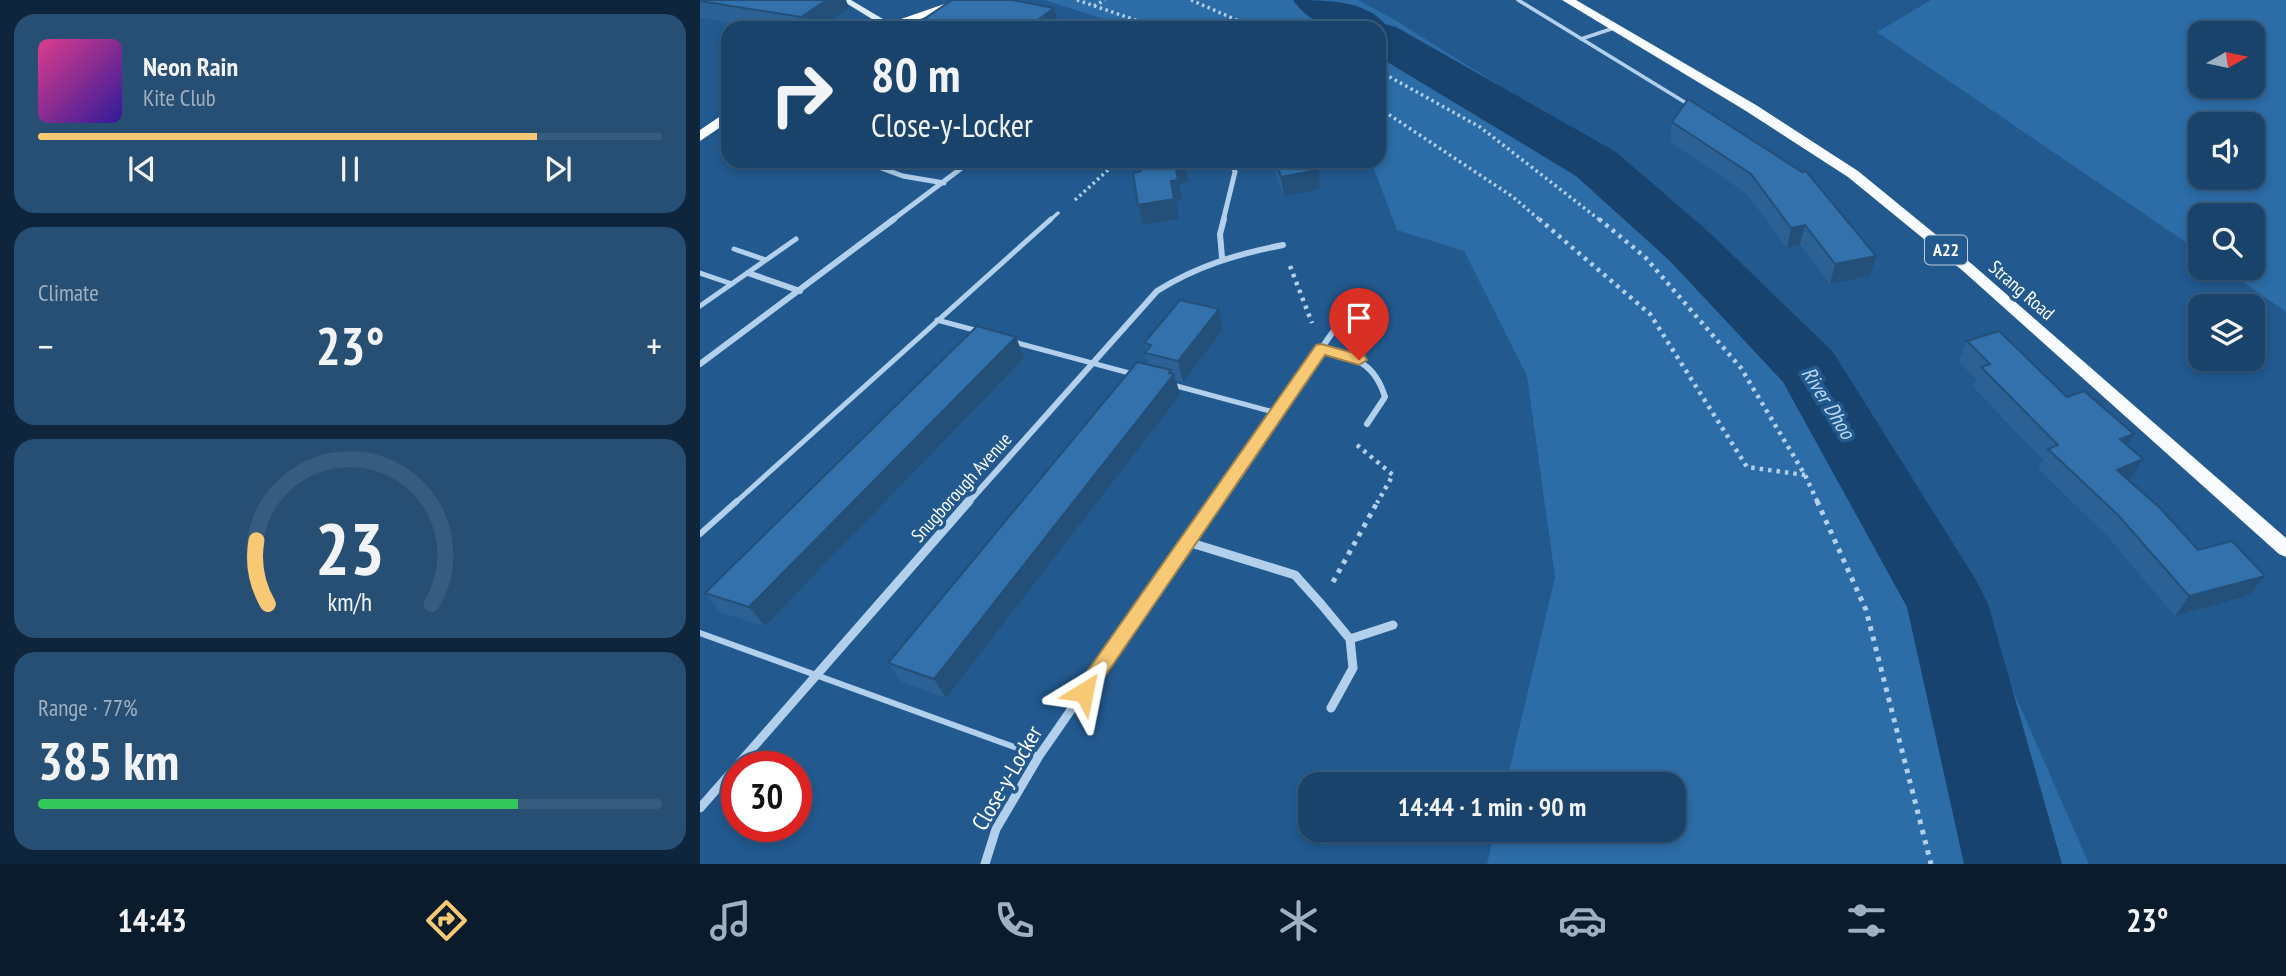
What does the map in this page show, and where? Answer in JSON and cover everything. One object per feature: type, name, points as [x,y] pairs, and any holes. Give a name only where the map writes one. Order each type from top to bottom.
[{"type":"highway","points":[[904,21],[969,0]]},
{"type":"highway","points":[[700,137],[721,121]]},
{"type":"main road","points":[[845,0],[876,21]]},
{"type":"main road","name":"Strang Road","points":[[1568,0],[1751,108],[1853,174],[1968,268],[2286,550]]},
{"type":"street","points":[[881,168],[903,176],[944,183]]},
{"type":"street","points":[[700,364],[800,292],[962,168]]},
{"type":"street","points":[[1222,257],[1220,234],[1234,168]]},
{"type":"street","name":"Snugborough Avenue","points":[[700,808],[814,675],[1157,291],[1185,271],[1222,257],[1283,245]]},
{"type":"street","points":[[748,273],[800,292]]},
{"type":"street","name":"Close-y-Locker","points":[[985,864],[996,829],[1039,756],[1339,323]]},
{"type":"street","points":[[1321,349],[1359,360],[1381,379],[1385,397],[1367,424]]},
{"type":"street","points":[[1188,542],[1296,575],[1321,604],[1350,639],[1353,668],[1331,708]]},
{"type":"street","points":[[1350,639],[1393,625]]},
{"type":"lane","points":[[1518,0],[1698,111]]},
{"type":"lane","points":[[1581,38],[1617,27]]},
{"type":"lane","points":[[700,534],[1058,213]]},
{"type":"lane","points":[[700,306],[796,239]]},
{"type":"lane","points":[[734,249],[766,260]]},
{"type":"lane","points":[[700,273],[732,284]]},
{"type":"lane","points":[[937,320],[989,335]]},
{"type":"lane","points":[[1002,338],[1145,378]]},
{"type":"lane","points":[[1171,385],[1277,413]]},
{"type":"lane","points":[[700,634],[1039,756]]},
{"type":"path","points":[[1077,0],[1138,21]]},
{"type":"path","points":[[1094,6],[1105,0]]},
{"type":"path","points":[[1191,0],[1239,21]]},
{"type":"path","points":[[1386,75],[1480,127],[1557,184],[1645,257],[1741,368],[1805,475],[1866,610],[1931,864]]},
{"type":"path","points":[[1386,113],[1513,197],[1650,314],[1747,467],[1805,475]]},
{"type":"path","points":[[1058,213],[1089,190],[1111,168]]},
{"type":"path","points":[[1283,245],[1321,349]]},
{"type":"path","points":[[1321,604],[1393,475],[1359,449],[1347,430],[1354,421],[1367,424]]},
{"type":"shaded area","points":[[1044,0],[1358,0],[1395,20],[1570,130],[1778,316],[1952,551],[2089,864],[1487,864],[1492,842],[1686,842],[1686,772],[1509,772],[1555,577],[1527,376],[1464,251],[1397,230],[1374,168],[1386,168],[1386,21],[1110,21]]},
{"type":"shaded area","points":[[1931,0],[2286,0],[2286,312],[2265,297],[2265,294],[2260,294],[2240,280],[2265,280],[2265,203],[2188,203],[2188,244],[1877,32]]},
{"type":"building","points":[[700,0],[827,0],[801,17]]},
{"type":"building","points":[[952,0],[1012,0],[1054,8],[1036,21],[924,19]]},
{"type":"building","points":[[1688,99],[1802,172],[1806,171],[1876,256],[1835,264],[1805,225],[1791,228],[1751,174],[1672,122]]},
{"type":"building","points":[[1140,168],[1176,168],[1178,180],[1171,181],[1174,199],[1138,205],[1133,173],[1141,171]]},
{"type":"building","points":[[1278,168],[1318,170],[1281,177]]},
{"type":"building","points":[[1180,300],[1219,309],[1178,361],[1145,353],[1151,345],[1144,343]]},
{"type":"building","points":[[977,326],[1016,337],[749,607],[705,593]]},
{"type":"building","points":[[1999,331],[2067,397],[2084,391],[2134,434],[2120,439],[2143,459],[2117,470],[2159,507],[2198,550],[2232,541],[2265,576],[2189,596],[2118,515],[2048,449],[2058,445],[1981,367],[1990,364],[1967,341]]},
{"type":"building","points":[[1137,362],[1171,370],[1169,373],[1174,374],[934,679],[888,663]]},
{"type":"waterway","name":"River Dhoo","points":[[1316,0],[1352,21]]},
{"type":"waterway","name":"River Dhoo","points":[[1386,41],[1596,164],[1690,247],[1809,368],[1947,604],[2013,864]]},
{"type":"route","points":[[1084,692],[1321,349],[1359,360]]}]
